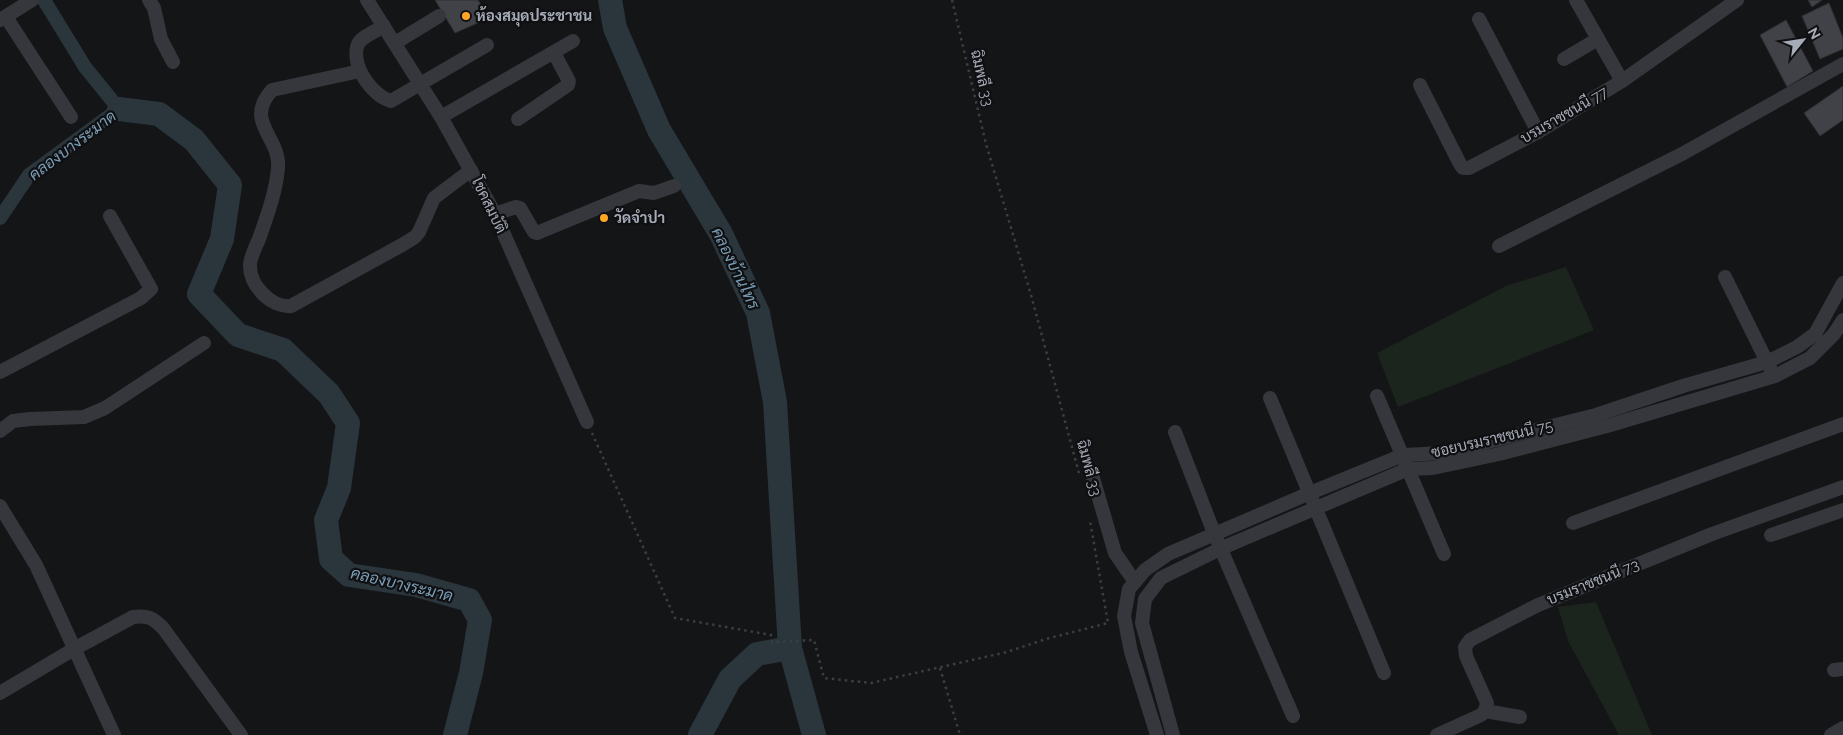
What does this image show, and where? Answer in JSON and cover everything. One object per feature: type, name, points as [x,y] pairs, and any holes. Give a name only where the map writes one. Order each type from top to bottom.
[{"type":"street","points":[[32,0],[3,19],[71,116]]},
{"type":"street","points":[[149,0],[154,8],[161,39],[173,62]]},
{"type":"street","name":"โชคสมบัติ","points":[[367,0],[441,117],[494,214],[587,422]]},
{"type":"street","points":[[1576,0],[1622,82]]},
{"type":"street","name":"บรมราชชนนี 77","points":[[1420,85],[1460,164],[1463,168],[1469,168],[1538,132],[1622,82],[1737,0]]},
{"type":"street","points":[[395,43],[439,16]]},
{"type":"street","points":[[1480,19],[1538,132]]},
{"type":"street","points":[[384,26],[362,39],[358,44],[358,60],[360,71],[375,92],[384,99],[391,101],[487,45]]},
{"type":"street","points":[[1564,59],[1598,39]]},
{"type":"street","points":[[441,117],[573,41]]},
{"type":"street","points":[[518,119],[568,85],[569,81],[554,53]]},
{"type":"street","points":[[1499,246],[1682,154],[1843,64]]},
{"type":"street","points":[[360,71],[272,90],[262,104],[261,121],[278,157],[278,168],[270,206],[250,264],[252,275],[260,292],[273,302],[284,307],[291,306],[402,245],[415,237],[419,232],[434,198],[471,170]]},
{"type":"street","points":[[494,214],[516,207],[520,208],[534,232],[537,233],[639,191],[654,193],[674,186]]},
{"type":"street","points":[[0,372],[141,298],[150,289],[110,216]]},
{"type":"street","points":[[1725,277],[1775,376]]},
{"type":"street","name":"ซอยบรมราชชนนี 75","points":[[1157,735],[1131,652],[1124,616],[1129,589],[1145,570],[1168,554],[1403,455],[1444,453],[1596,415],[1683,386],[1767,362],[1797,347],[1815,334],[1843,282]]},
{"type":"street","name":"ซอยบรมราชชนนี 75","points":[[1173,735],[1142,623],[1146,599],[1161,578],[1222,548],[1408,469],[1433,468],[1499,454],[1607,426],[1775,376],[1810,358],[1834,334],[1843,320]]},
{"type":"street","points":[[0,431],[14,421],[84,417],[106,408],[204,342]]},
{"type":"street","points":[[1377,396],[1444,554]]},
{"type":"street","points":[[1270,398],[1384,673]]},
{"type":"street","points":[[1573,523],[1843,424]]},
{"type":"street","points":[[1174,432],[1214,533],[1293,716]]},
{"type":"street","points":[[1087,480],[1115,554],[1135,582]]},
{"type":"street","name":"บรมราชชนนี 73","points":[[1485,711],[1487,703],[1466,656],[1465,647],[1470,640],[1538,605],[1712,534],[1843,487]]},
{"type":"street","points":[[0,506],[36,565],[114,735]]},
{"type":"street","points":[[1771,534],[1843,510]]},
{"type":"street","points":[[0,693],[74,648],[134,617],[143,616],[154,619],[163,628],[241,735]]},
{"type":"street","points":[[1436,735],[1481,716],[1485,711],[1520,717]]},
{"type":"street","points":[[1831,735],[1843,728]]},
{"type":"path","name":"ฉิมพลี 33","points":[[952,0],[986,144],[1087,480]]},
{"type":"path","name":"ฉิมพลี 33","points":[[587,422],[675,618],[770,635],[772,642],[814,640],[824,678],[871,684],[1007,652],[1046,639],[1108,623],[1090,518]]},
{"type":"path","points":[[940,668],[960,735]]},
{"type":"shaded area","points":[[1566,267],[1594,330],[1398,407],[1377,353],[1506,286]]},
{"type":"shaded area","points":[[1596,602],[1652,735],[1619,735],[1568,641],[1558,607]]},
{"type":"building","name":"ห้องสมุดประชาชน","points":[[435,0],[478,0],[489,18],[455,33]]},
{"type":"building","points":[[1808,0],[1822,0],[1812,7]]},
{"type":"building","points":[[1829,3],[1843,38],[1843,49],[1820,59],[1802,16]]},
{"type":"building","points":[[1786,20],[1813,71],[1787,87],[1760,35]]},
{"type":"building","points":[[1843,86],[1843,120],[1820,136],[1804,113]]},
{"type":"waterway","name":"คลองบางระมาด","points":[[0,218],[29,175],[119,109],[85,67],[44,0]]},
{"type":"waterway","name":"คลองบ้านไทร","points":[[610,0],[615,28],[659,130],[721,234],[758,313],[775,402],[790,648],[814,735]]},
{"type":"waterway","name":"คลองบางระมาด","points":[[119,109],[159,114],[194,140],[230,185],[222,239],[199,294],[238,335],[283,350],[329,394],[348,423],[339,488],[326,520],[331,559],[349,575],[416,585],[469,600],[480,620],[471,673],[455,735]]},
{"type":"waterway","name":"คลองบางระมาด","points":[[700,735],[730,679],[757,654],[790,648]]},
{"type":"place","name":"ห้องสมุดประชาชน","points":[[466,16]]},
{"type":"place","name":"วัดจำปา","points":[[604,218]]}]
